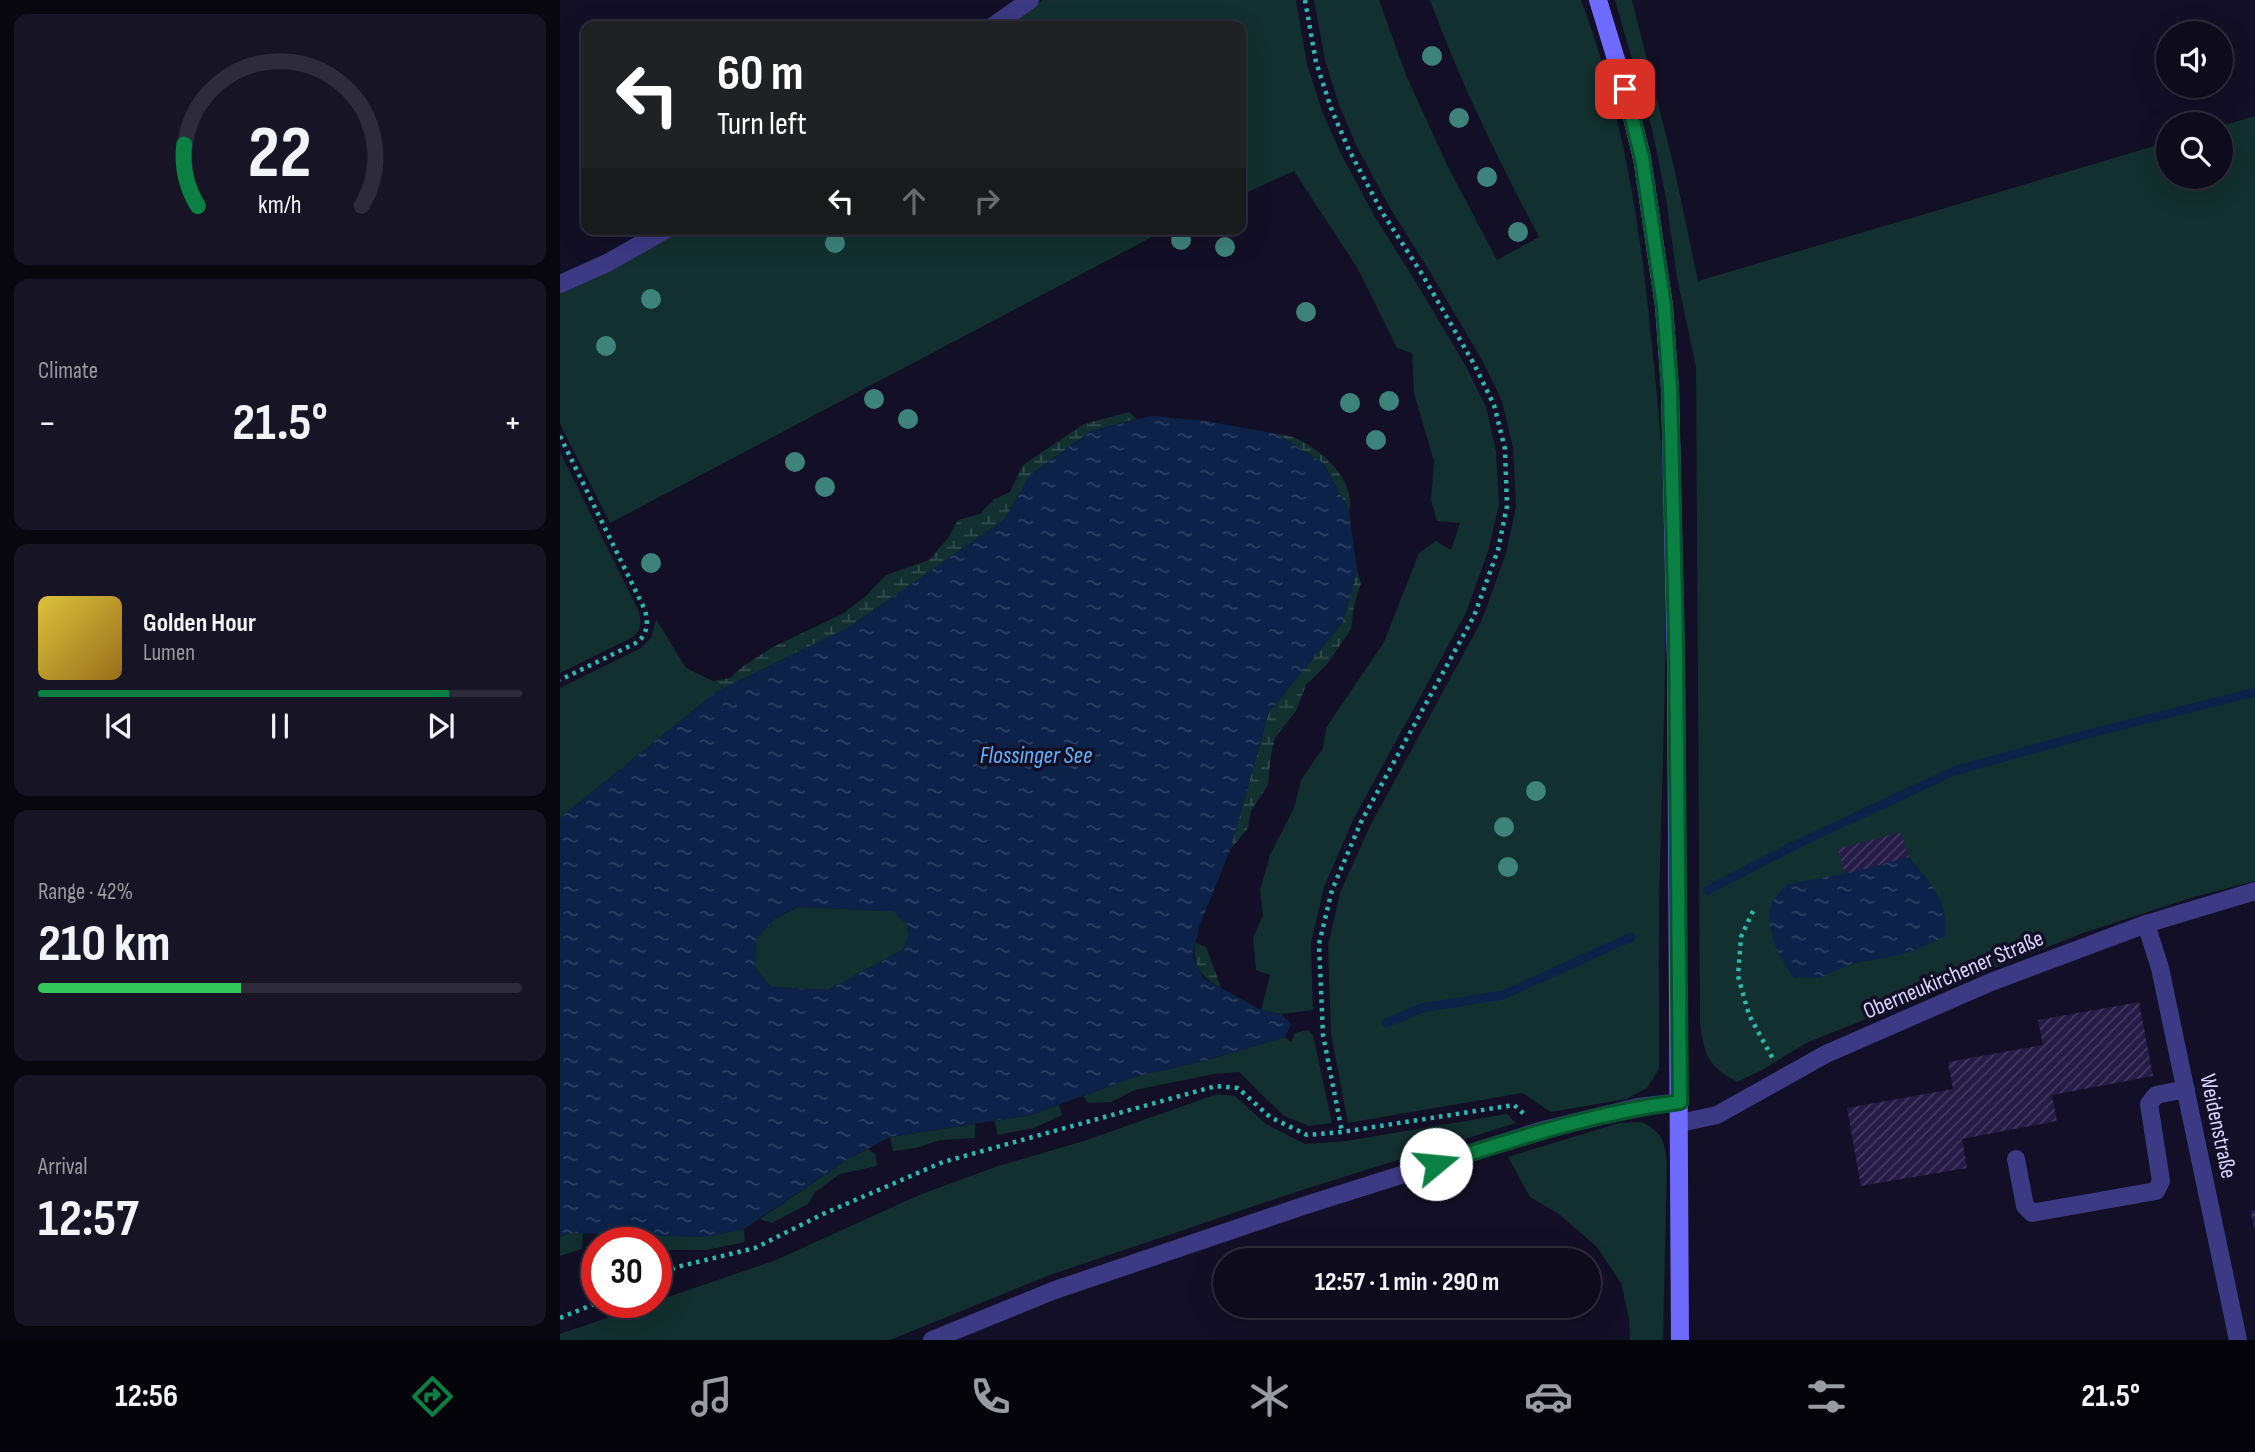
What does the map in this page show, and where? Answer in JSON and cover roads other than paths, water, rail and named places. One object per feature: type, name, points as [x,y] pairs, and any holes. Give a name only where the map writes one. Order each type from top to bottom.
[{"type":"main road","points":[[1598,0],[1625,89],[1642,158],[1664,306],[1670,389],[1674,496],[1680,1340]]},
{"type":"street","points":[[1000,21],[1030,0]]},
{"type":"street","points":[[560,284],[607,263],[656,235]]},
{"type":"street","name":"Oberneukirchener Straße","points":[[1680,1123],[1717,1115],[1826,1054],[1991,982],[2146,923],[2255,891]]},
{"type":"street","name":"Weidenstraße","points":[[2146,923],[2160,968],[2238,1340]]},
{"type":"street","points":[[2016,1159],[2025,1206],[2032,1213],[2156,1191],[2161,1181],[2149,1104],[2155,1095],[2186,1089]]},
{"type":"street","points":[[932,1340],[1055,1290],[1303,1206],[1542,1130],[1638,1107],[1680,1102]]},
{"type":"water","name":"Flossinger See","points":[[1151,416],[1206,421],[1277,434],[1324,464],[1349,511],[1357,570],[1343,622],[1269,712],[1230,850],[1199,927],[1193,957],[1203,978],[1261,1010],[1281,1014],[1291,1024],[1285,1037],[1204,1061],[1137,1076],[1031,1115],[890,1137],[848,1159],[744,1229],[705,1237],[672,1236],[672,1227],[581,1227],[581,1233],[569,1233],[560,1237],[560,818],[716,692],[851,626],[1004,520],[1030,475],[1091,431]],"holes":[[[797,907],[892,911],[906,923],[909,933],[903,950],[828,990],[771,987],[755,968],[756,940],[774,919]]]},
{"type":"water","points":[[1909,857],[1937,893],[1944,912],[1945,937],[1904,954],[1851,964],[1819,978],[1794,978],[1779,954],[1769,915],[1772,903],[1787,884],[1845,874]]},
{"type":"waterway","points":[[1708,890],[1791,847],[1954,771],[2255,692]]},
{"type":"waterway","points":[[1386,1023],[1422,1008],[1503,995],[1631,937]]}]
